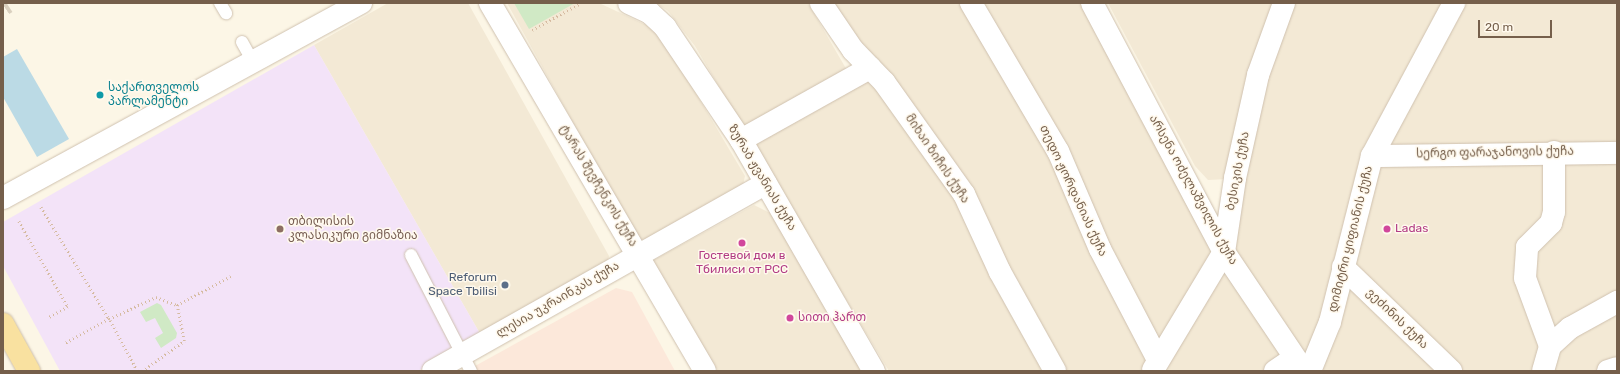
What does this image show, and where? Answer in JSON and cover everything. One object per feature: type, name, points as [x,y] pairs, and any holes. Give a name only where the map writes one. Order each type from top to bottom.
[{"type":"main road","points":[[3,324],[29,371]]},
{"type":"street","points":[[3,198],[361,3]]},
{"type":"street","name":"ტარას შევჩენკოს ქუჩა","points":[[490,3],[705,371]]},
{"type":"street","name":"ზურაბ ჟვანიას ქუჩა","points":[[629,3],[650,13],[665,27],[741,140],[874,371]]},
{"type":"street","name":"მიხაი ზიჩის ქუჩა","points":[[821,3],[964,194],[1000,272],[1055,371]]},
{"type":"street","name":"თედო ჟორდანიას ქუჩა","points":[[971,3],[1058,151],[1100,249],[1155,366]]},
{"type":"street","name":"არსენა ოძელაშვილის ქუჩა","points":[[1092,3],[1224,252],[1302,367]]},
{"type":"street","name":"ბესიკის ქუჩა","points":[[1155,366],[1224,252],[1235,178],[1258,75],[1284,3]]},
{"type":"street","name":"დიმიტრი ყიფიანის ქუჩა","points":[[1302,367],[1330,322],[1372,156],[1454,3]]},
{"type":"street","points":[[741,140],[870,68]]},
{"type":"street","points":[[1550,346],[1526,278],[1527,247],[1551,223],[1554,212],[1554,152]]},
{"type":"street","name":"სერგო ფარაჯანოვის ქუჩა","points":[[1372,156],[1554,152],[1617,153]]},
{"type":"street","name":"ლესია უკრაინკას ქუჩა","points":[[433,371],[466,363],[638,254],[766,183]]},
{"type":"street","name":"ვეძინის ქუჩა","points":[[1343,267],[1451,371]]},
{"type":"street","points":[[1543,371],[1550,346],[1570,328],[1617,302]]},
{"type":"street","points":[[1275,371],[1302,367]]},
{"type":"street","points":[[1608,371],[1617,368]]},
{"type":"lane","points":[[242,42],[253,62]]},
{"type":"lane","points":[[411,255],[466,363]]},
{"type":"path","points":[[535,28],[581,3]]},
{"type":"path","points":[[42,207],[109,319],[137,371]]},
{"type":"path","points":[[19,221],[68,307],[48,318]]},
{"type":"path","points":[[64,344],[109,319],[156,297],[177,305],[231,276]]},
{"type":"path","points":[[142,371],[184,341],[177,305]]},
{"type":"shaded area","points":[[388,3],[468,3],[609,256],[607,267],[482,337],[314,45]]},
{"type":"shaded area","points":[[507,3],[599,3],[659,31],[745,176],[743,185],[647,239],[637,239]]},
{"type":"shaded area","points":[[656,3],[808,3],[848,72],[744,129],[695,46],[668,11]]},
{"type":"shaded area","points":[[831,3],[964,3],[994,47],[1152,354],[1145,371],[1061,371]]},
{"type":"shaded area","points":[[973,3],[1090,3],[1221,249],[1165,342],[1152,340]]},
{"type":"shaded area","points":[[1108,3],[1282,3],[1228,179],[1208,180],[1195,166]]},
{"type":"shaded area","points":[[1284,3],[1617,3],[1617,371],[1305,371],[1224,252]]},
{"type":"shaded area","points":[[314,45],[482,337],[418,371],[60,371],[3,266],[3,222]]},
{"type":"shaded area","points":[[875,78],[964,208],[1050,371],[889,371],[754,147],[754,141]]},
{"type":"shaded area","points":[[754,205],[772,214],[862,371],[718,371],[652,261]]},
{"type":"shaded area","points":[[1222,265],[1292,371],[1157,371]]},
{"type":"shaded area","points":[[616,288],[632,292],[675,371],[466,371]]},
{"type":"green space","points":[[514,3],[575,3],[529,29]]},
{"type":"green space","points":[[157,303],[161,305],[177,333],[176,338],[161,348],[155,338],[163,333],[155,318],[146,322],[140,312]]},
{"type":"water","points":[[17,49],[69,139],[37,157],[3,97],[3,57]]},
{"type":"place","name":"საქართველოს პარლამენტი","points":[[100,95]]},
{"type":"place","name":"თბილისის კლასიკური გიმნაზია","points":[[280,229]]},
{"type":"place","name":"Ladas","points":[[1387,229]]},
{"type":"place","name":"Гостевой дом в Тбилиси от РСС","points":[[742,243]]},
{"type":"place","name":"Reforum Space Tbilisi","points":[[505,285]]},
{"type":"place","name":"სითი ჰართ","points":[[790,318]]}]
